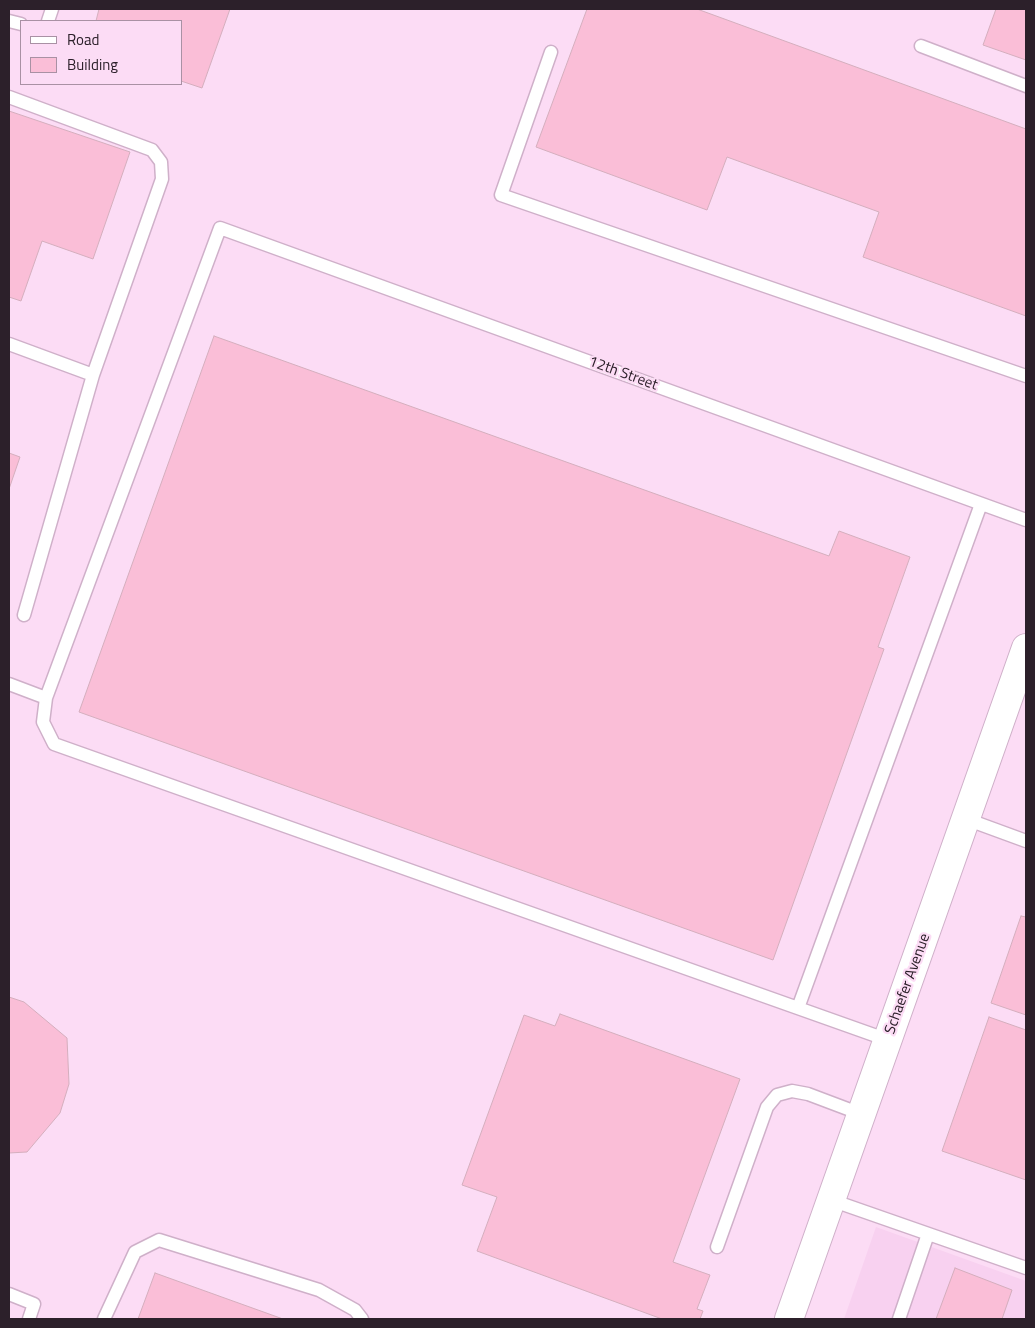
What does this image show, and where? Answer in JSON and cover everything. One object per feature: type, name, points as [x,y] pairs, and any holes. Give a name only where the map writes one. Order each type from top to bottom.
[{"type":"street","name":"Schaefer Avenue","points":[[789,1319],[1026,648]]},
{"type":"lane","points":[[921,46],[1026,86]]},
{"type":"lane","points":[[550,52],[501,195],[1026,376]]},
{"type":"lane","points":[[9,97],[152,150],[160,162],[162,180],[93,376],[24,616]]},
{"type":"lane","name":"12th Street","points":[[46,698],[220,228],[1026,520]]},
{"type":"lane","points":[[9,344],[93,376]]},
{"type":"lane","points":[[798,1008],[982,504]]},
{"type":"lane","points":[[9,684],[46,698],[43,722],[54,744],[888,1040]]},
{"type":"lane","points":[[966,819],[1026,840]]},
{"type":"lane","points":[[717,1247],[767,1107],[777,1095],[792,1091],[808,1094],[862,1114]]},
{"type":"lane","points":[[831,1200],[1026,1268]]},
{"type":"lane","points":[[899,1319],[928,1234]]},
{"type":"lane","points":[[104,1319],[135,1252],[159,1240],[320,1290],[355,1310],[362,1319]]},
{"type":"lane","points":[[9,1294],[34,1304],[29,1319]]},
{"type":"shaded area","points":[[876,1227],[1026,1281],[1026,1319],[844,1319]]},
{"type":"building","points":[[99,9],[230,9],[202,88],[182,81],[182,20],[96,20]]},
{"type":"building","points":[[587,9],[697,9],[1026,129],[1026,316],[863,257],[879,212],[727,157],[707,210],[536,147]]},
{"type":"building","points":[[996,9],[1026,9],[1026,60],[983,45]]},
{"type":"building","points":[[9,111],[130,152],[93,259],[42,241],[21,301],[9,297]]},
{"type":"building","points":[[214,336],[829,556],[839,531],[910,557],[878,647],[884,649],[773,960],[79,712]]},
{"type":"building","points":[[9,453],[20,457],[9,489]]},
{"type":"building","points":[[1021,916],[1026,917],[1026,1015],[991,1003]]},
{"type":"building","points":[[9,997],[24,1002],[67,1038],[69,1084],[60,1113],[27,1152],[9,1153]]},
{"type":"building","points":[[560,1014],[740,1079],[673,1262],[710,1275],[697,1309],[703,1311],[700,1319],[662,1319],[477,1251],[497,1197],[462,1185],[524,1015],[555,1026]]},
{"type":"building","points":[[989,1017],[1026,1030],[1026,1180],[942,1151]]},
{"type":"building","points":[[955,1268],[1012,1290],[1002,1319],[936,1319]]},
{"type":"building","points":[[155,1273],[283,1319],[138,1319]]}]
